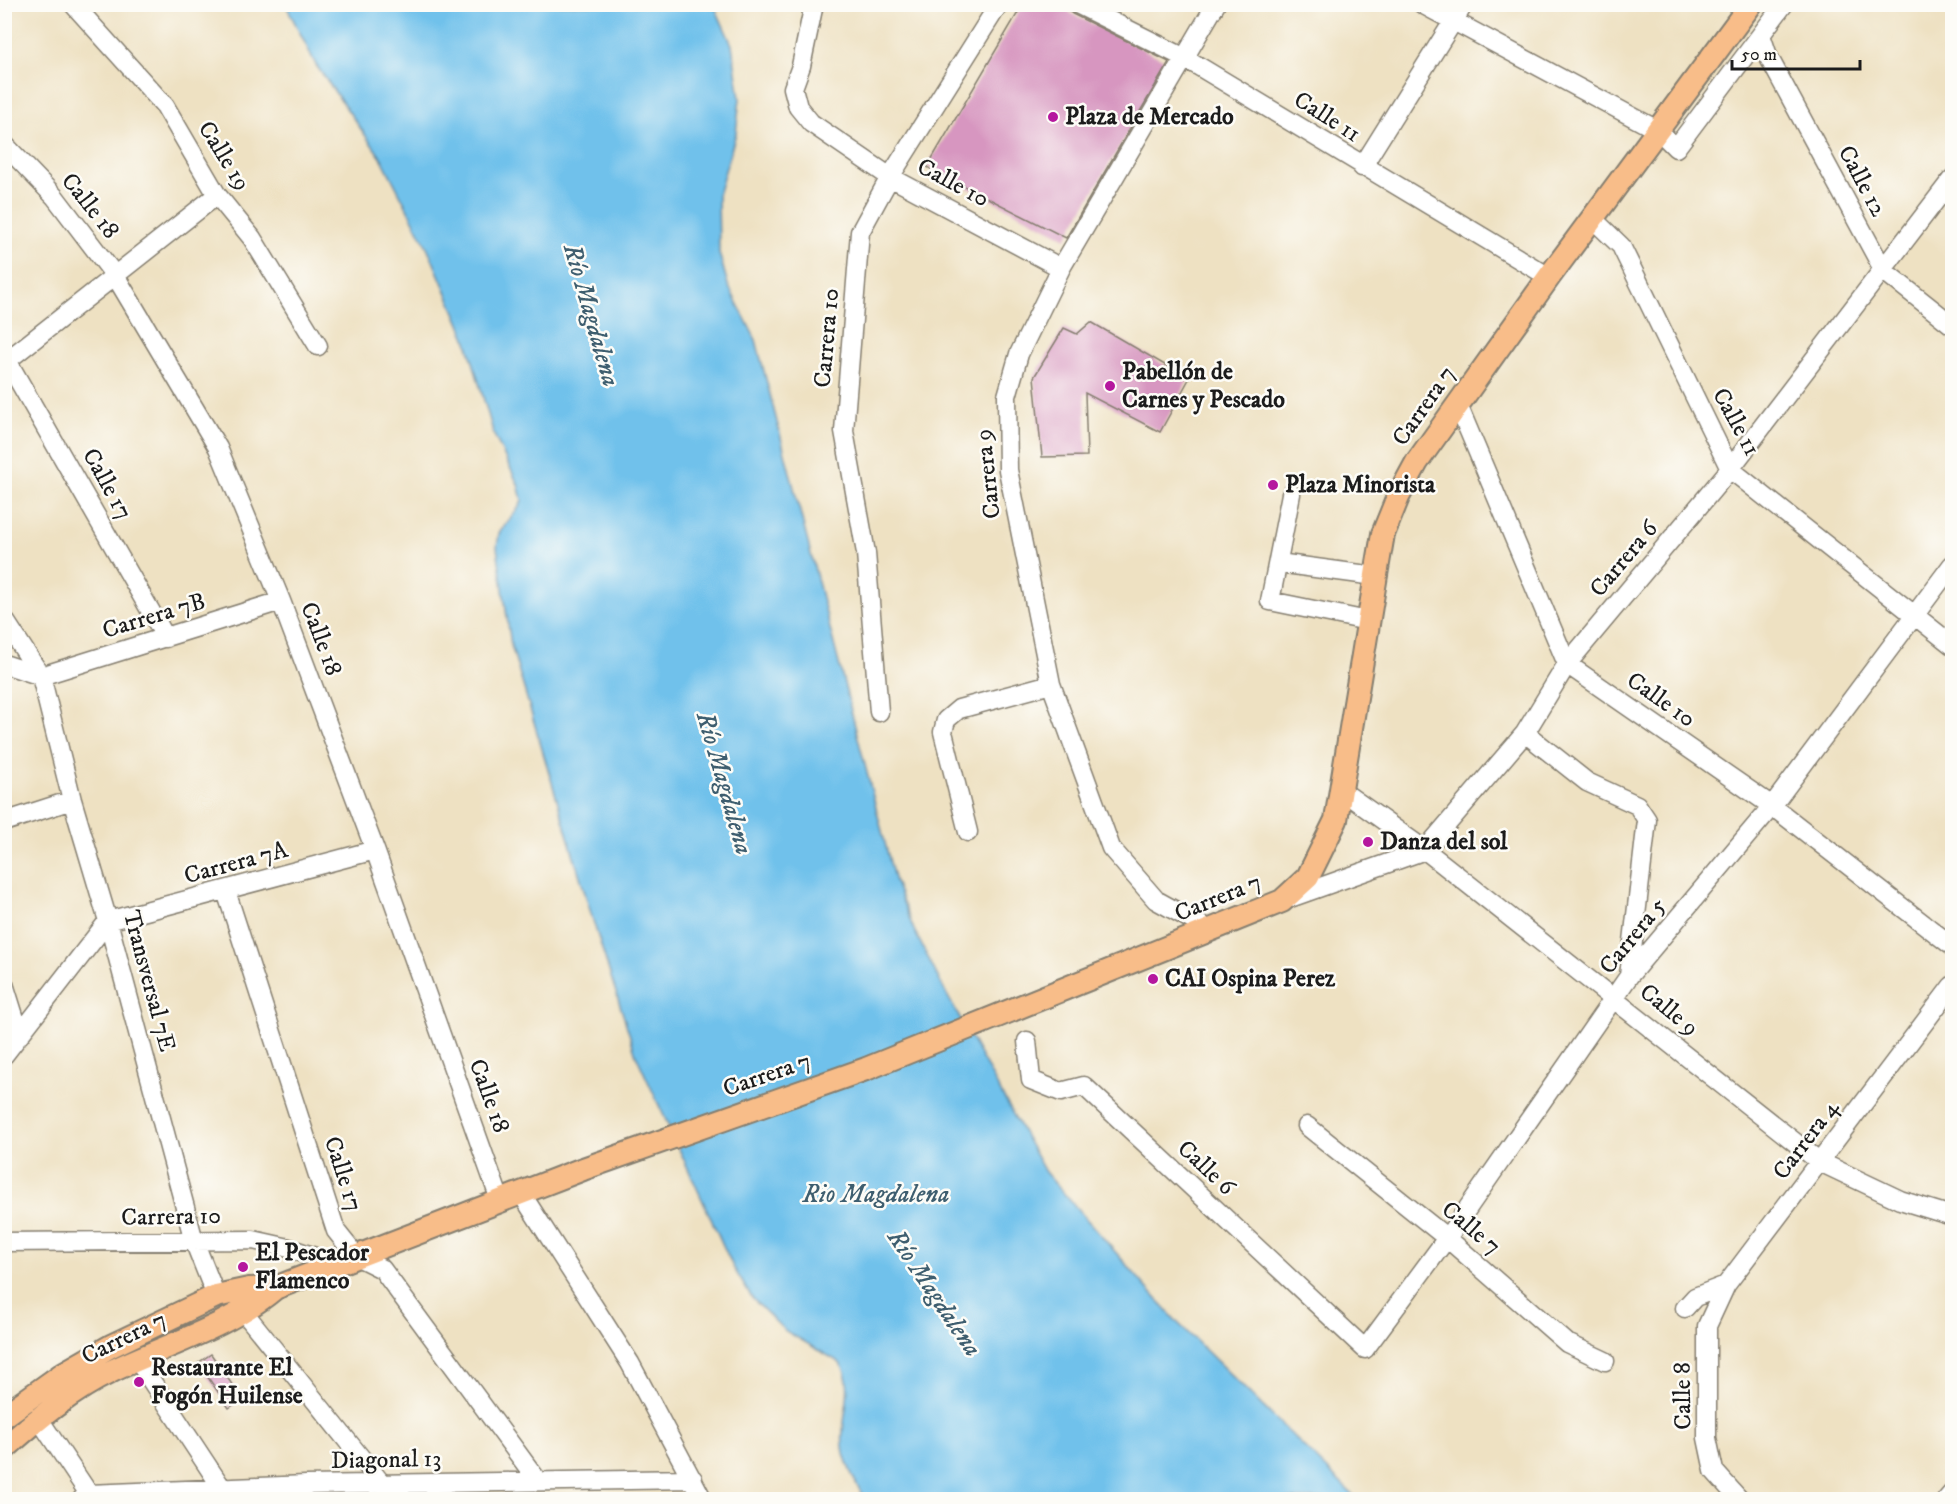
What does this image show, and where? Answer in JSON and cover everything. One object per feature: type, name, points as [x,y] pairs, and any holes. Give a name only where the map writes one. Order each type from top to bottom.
[{"type":"main road","name":"Carrera 7","points":[[4,1449],[39,1419],[109,1372],[243,1311],[275,1287],[584,1169],[866,1069],[1282,901],[1308,877],[1336,820],[1383,534],[1398,497],[1417,462],[1549,277],[1751,4]]},
{"type":"main road","name":"Carrera 7","points":[[4,1416],[64,1373],[111,1346],[216,1296],[249,1289],[275,1287]]},
{"type":"street","name":"Calle 19","points":[[73,4],[165,106],[218,195],[252,238],[318,346]]},
{"type":"street","name":"Calle 10","points":[[814,4],[801,66],[793,88],[798,107],[811,123],[890,177],[1061,268]]},
{"type":"street","name":"Carrera 10","points":[[879,712],[866,553],[844,431],[860,232],[890,177],[999,4]]},
{"type":"street","name":"Calle 11","points":[[1077,4],[1185,58],[1362,167],[1549,277]]},
{"type":"street","name":"Carrera 9","points":[[1210,930],[1156,900],[1111,848],[1051,684],[1008,470],[1007,396],[1018,354],[1061,268],[1216,4]]},
{"type":"street","points":[[1422,4],[1659,131],[1676,148],[1784,4]]},
{"type":"street","points":[[1362,167],[1464,4]]},
{"type":"street","name":"Calle 12","points":[[1761,35],[1768,56],[1884,271],[1953,325]]},
{"type":"street","name":"Calle 18","points":[[4,144],[55,197],[116,277],[218,448],[281,601],[375,850],[511,1197],[630,1363],[703,1500]]},
{"type":"street","name":"Carrera 6","points":[[1282,901],[1425,850],[1525,733],[1567,664],[1730,469],[1953,179]]},
{"type":"street","points":[[6,359],[116,277],[218,195]]},
{"type":"street","name":"Calle 11","points":[[1593,219],[1621,246],[1730,469],[1953,645]]},
{"type":"street","name":"Calle 17","points":[[6,359],[166,638]]},
{"type":"street","points":[[1458,405],[1567,664]]},
{"type":"street","points":[[1291,494],[1270,601],[1368,621]]},
{"type":"street","points":[[1278,563],[1376,576]]},
{"type":"street","name":"Carrera 5","points":[[1365,1348],[1447,1238],[1629,976],[1772,806],[1913,615],[1953,565]]},
{"type":"street","name":"Carrera 7B","points":[[41,676],[281,601]]},
{"type":"street","name":"Transversal 7E","points":[[4,619],[41,676],[72,800],[108,921],[194,1241],[216,1296]]},
{"type":"street","points":[[4,664],[41,676]]},
{"type":"street","name":"Calle 10","points":[[1567,664],[1772,806],[1953,946]]},
{"type":"street","points":[[968,832],[944,732],[946,720],[959,709],[1051,684]]},
{"type":"street","name":"Calle 9","points":[[1525,733],[1587,782],[1637,805],[1647,820],[1629,976]]},
{"type":"street","name":"Calle 9","points":[[1342,791],[1425,850],[1820,1162],[1900,1200],[1953,1216]]},
{"type":"street","points":[[4,822],[72,800]]},
{"type":"street","name":"Carrera 7A","points":[[108,921],[375,850]]},
{"type":"street","name":"Calle 17","points":[[226,891],[336,1231],[356,1256],[382,1269],[538,1481]]},
{"type":"street","points":[[4,1055],[108,921]]},
{"type":"street","points":[[4,984],[20,1035]]},
{"type":"street","name":"Carrera 4","points":[[1726,1285],[1953,986]]},
{"type":"street","name":"Calle 6","points":[[1027,1041],[1031,1080],[1061,1092],[1084,1086],[1365,1348]]},
{"type":"street","name":"Calle 7","points":[[1307,1126],[1447,1238],[1567,1343],[1605,1361]]},
{"type":"street","name":"Carrera 10","points":[[4,1242],[253,1240],[289,1248],[335,1264]]},
{"type":"street","points":[[1685,1308],[1695,1297],[1726,1285]]},
{"type":"street","name":"Calle 8","points":[[1726,1285],[1707,1326],[1707,1438],[1714,1471],[1740,1500]]},
{"type":"street","points":[[243,1311],[382,1484]]},
{"type":"street","points":[[137,1359],[222,1488]]},
{"type":"street","points":[[39,1419],[85,1497]]},
{"type":"street","name":"Diagonal 13","points":[[85,1497],[222,1488],[311,1492],[382,1484],[693,1479]]},
{"type":"street","points":[[1946,1500],[1953,1493]]},
{"type":"water","name":"Rio Magdalena","points":[[286,5],[714,5],[732,45],[740,98],[736,133],[718,195],[719,253],[728,285],[756,340],[895,882],[914,930],[947,995],[1045,1172],[1177,1322],[1357,1499],[866,1499],[853,1477],[844,1453],[843,1430],[848,1394],[845,1372],[839,1362],[784,1330],[752,1298],[733,1267],[636,1055],[595,927],[511,645],[497,547],[499,533],[522,500],[518,484],[494,435],[466,338],[428,249],[382,159],[316,65]]},
{"type":"building","name":"Plaza de Mercado","points":[[1023,4],[1062,4],[1072,14],[1169,62],[1066,238],[927,167]]},
{"type":"building","name":"Pabellón de Carnes y Pescado","points":[[1091,322],[1189,379],[1160,432],[1085,393],[1087,456],[1042,457],[1034,377],[1064,328],[1077,334]]},
{"type":"building","points":[[211,1354],[242,1399],[229,1408],[198,1363]]},
{"type":"place","name":"Plaza de Mercado","points":[[1053,117]]},
{"type":"place","name":"Pabellón de Carnes y Pescado","points":[[1110,386]]},
{"type":"place","name":"Plaza Minorista","points":[[1273,485]]},
{"type":"place","name":"Danza del sol","points":[[1368,842]]},
{"type":"place","name":"CAI Ospina Perez","points":[[1153,979]]},
{"type":"place","name":"El Pescador Flamenco","points":[[243,1267]]},
{"type":"place","name":"Restaurante El Fogón Huilense","points":[[139,1382]]},
{"type":"water label","name":"Río Magdalena","points":[[591,315]]},
{"type":"water label","name":"Río Magdalena","points":[[724,783]]},
{"type":"water label","name":"Río Magdalena","points":[[934,1293]]}]
